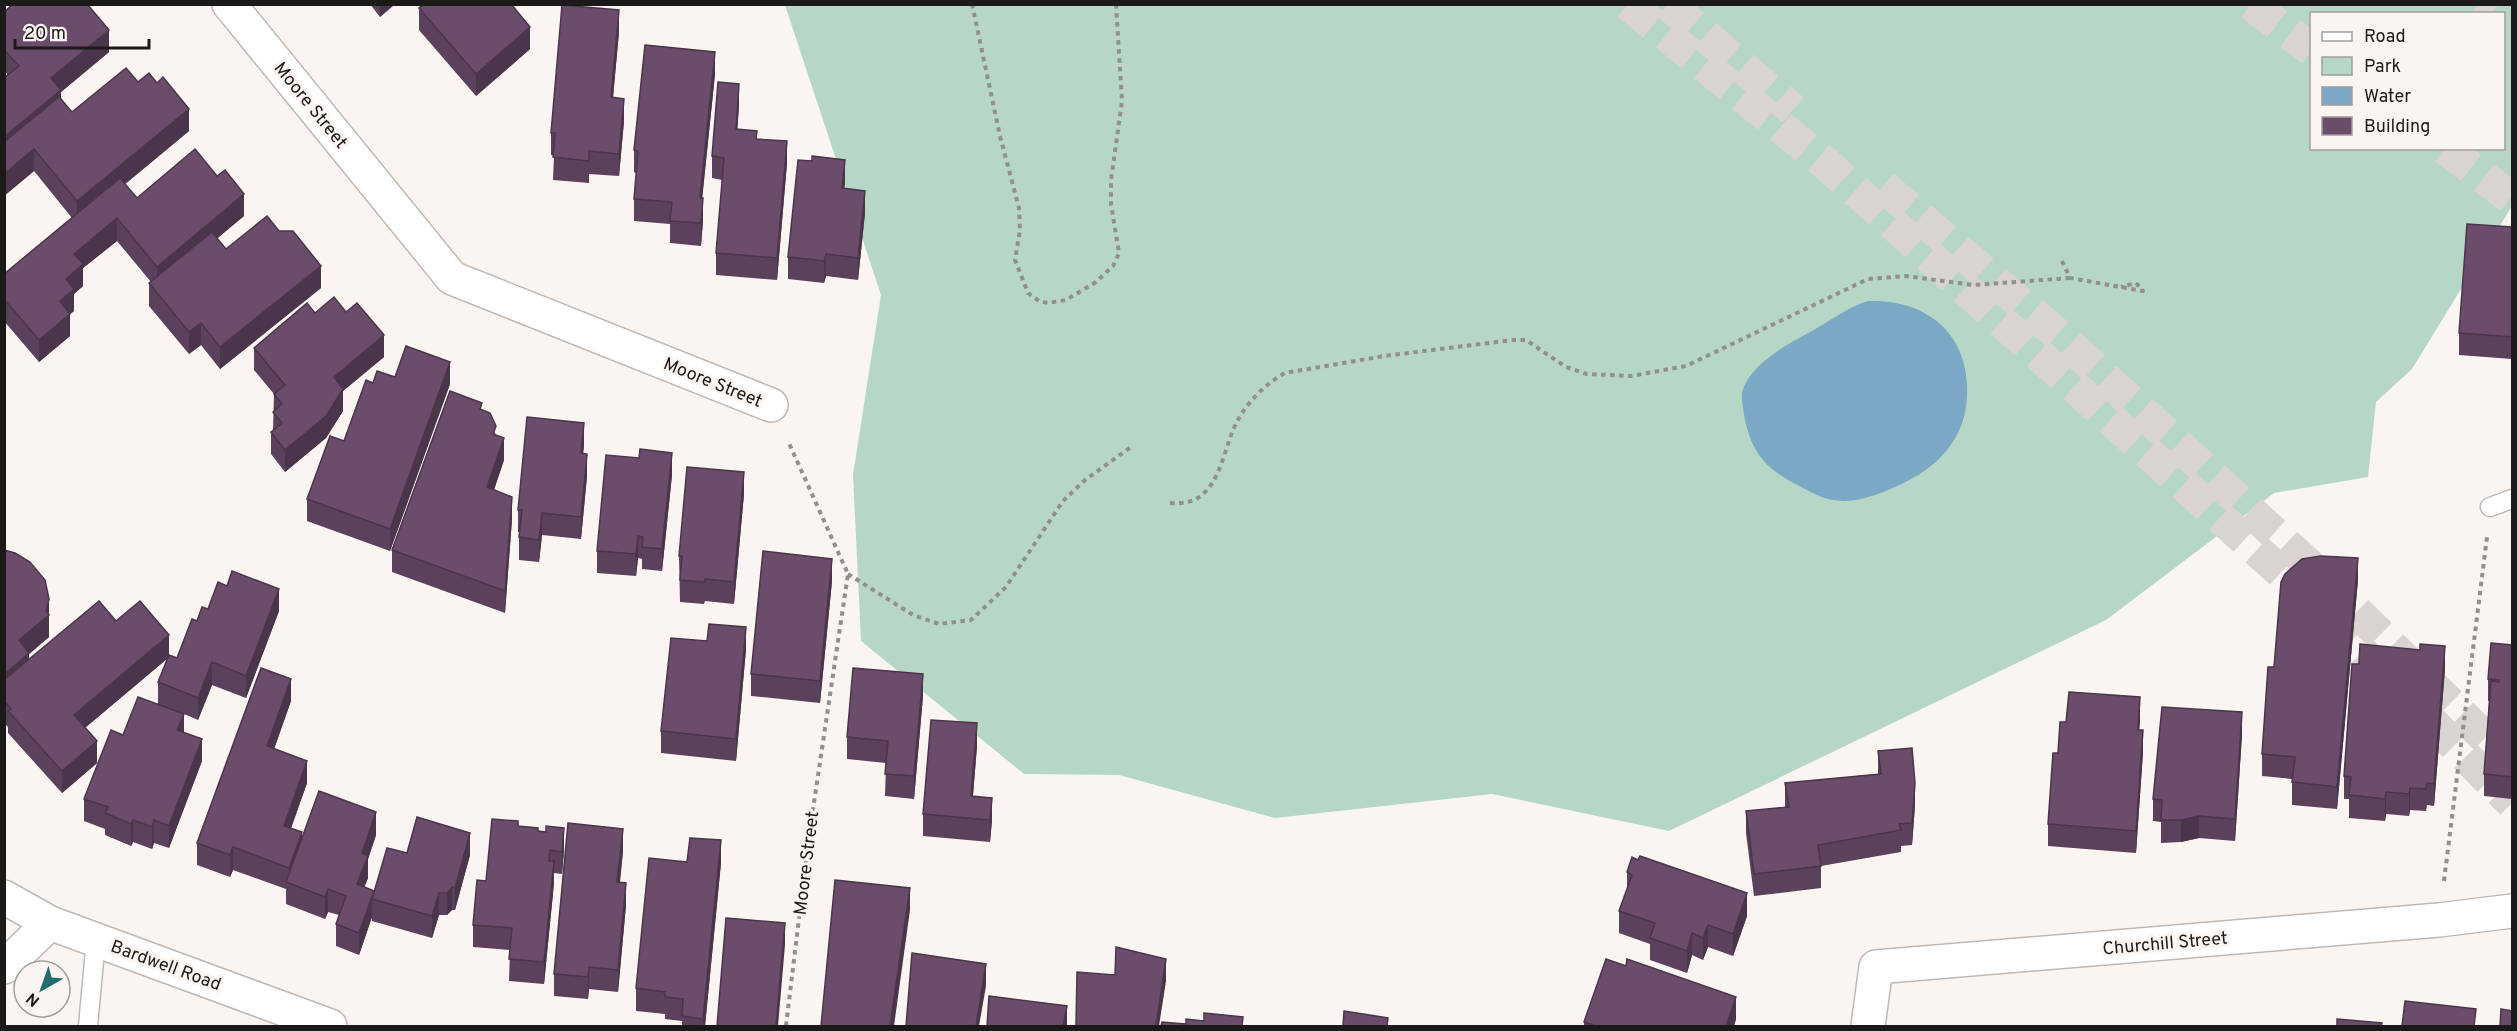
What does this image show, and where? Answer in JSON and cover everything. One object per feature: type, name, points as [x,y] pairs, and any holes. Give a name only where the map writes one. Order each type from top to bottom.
[{"type":"street","name":"Moore Street","points":[[229,4],[452,278],[771,405]]},
{"type":"street","name":"Bardwell Road","points":[[4,897],[50,923],[330,1026]]},
{"type":"street","name":"Churchill Street","points":[[1868,1026],[1876,967],[2439,920],[2512,911]]},
{"type":"street","points":[[4,967],[50,923]]},
{"type":"lane","points":[[2490,507],[2512,499]]},
{"type":"lane","points":[[88,1026],[96,940]]},
{"type":"path","points":[[972,4],[1000,136],[1019,208],[1020,230],[1016,260],[1028,293],[1039,301],[1048,303],[1066,300],[1096,282],[1113,266],[1119,253],[1111,180],[1122,101],[1116,4]]},
{"type":"path","points":[[2062,261],[2070,278]]},
{"type":"path","points":[[1170,503],[1192,502],[1204,493],[1220,470],[1238,420],[1247,406],[1272,381],[1285,373],[1395,355],[1526,340],[1566,367],[1587,374],[1631,376],[1686,366],[1868,279],[1906,276],[1973,285],[2070,278],[2142,291],[2136,283],[2121,287]]},
{"type":"path","name":"Moore Street","points":[[771,405],[848,574],[809,836],[786,1026]]},
{"type":"path","points":[[848,574],[913,615],[939,624],[971,620],[1006,587],[1063,501],[1085,480],[1131,447]]},
{"type":"path","points":[[2439,920],[2490,507]]},
{"type":"green space","points":[[785,5],[2512,5],[2512,206],[2412,369],[2376,402],[2368,477],[2274,493],[2106,620],[1669,831],[1492,794],[1275,818],[1119,775],[1024,774],[861,641],[853,475],[881,295]]},
{"type":"water","points":[[1868,301],[1905,305],[1922,312],[1948,332],[1958,347],[1964,364],[1967,383],[1965,413],[1961,427],[1948,449],[1925,471],[1877,494],[1860,499],[1834,500],[1817,495],[1780,475],[1762,459],[1749,436],[1742,393],[1753,373],[1771,356],[1846,310]]},
{"type":"building","points":[[13,4],[87,4],[109,30],[51,78],[61,90],[4,137],[4,78],[19,66],[4,50],[4,12]]},
{"type":"building","points":[[423,4],[511,4],[530,27],[476,74],[419,8]]},
{"type":"building","points":[[562,5],[619,10],[611,97],[624,99],[619,154],[589,151],[589,161],[553,157],[555,133],[551,133]]},
{"type":"building","points":[[645,45],[715,52],[700,198],[703,198],[701,223],[670,221],[672,202],[634,199],[638,151],[634,150]]},
{"type":"building","points":[[126,68],[138,82],[149,73],[157,83],[163,77],[189,109],[77,201],[34,149],[4,174],[4,142],[59,97],[72,112]]},
{"type":"building","points":[[718,82],[739,84],[736,129],[757,131],[756,139],[787,141],[777,258],[716,253],[724,158],[712,156]]},
{"type":"building","points":[[195,149],[217,176],[225,170],[244,194],[157,267],[117,218],[74,254],[83,264],[66,279],[74,289],[60,301],[70,314],[39,340],[4,299],[4,274],[120,178],[137,198]]},
{"type":"building","points":[[812,156],[845,160],[842,188],[865,191],[858,258],[826,254],[824,261],[788,257],[798,160],[812,161]]},
{"type":"building","points":[[267,216],[279,231],[293,231],[321,266],[220,347],[201,323],[189,332],[149,283],[212,232],[226,249]]},
{"type":"building","points":[[2467,224],[2512,227],[2512,337],[2459,333]]},
{"type":"building","points":[[334,297],[346,312],[357,303],[384,335],[334,377],[343,389],[326,416],[285,450],[271,432],[282,423],[273,412],[282,404],[274,394],[285,385],[254,348],[307,303],[315,313]]},
{"type":"building","points":[[406,346],[450,362],[390,529],[307,499],[330,436],[344,441],[366,380],[373,383],[377,371],[395,377]]},
{"type":"building","points":[[450,391],[482,403],[480,409],[490,413],[496,426],[493,434],[504,438],[487,487],[512,497],[505,591],[392,550]]},
{"type":"building","points":[[527,417],[584,423],[581,453],[587,454],[581,517],[542,513],[539,540],[519,537],[522,510],[518,510]]},
{"type":"building","points":[[640,449],[672,453],[662,549],[642,547],[643,537],[638,536],[636,554],[597,551],[606,455],[639,458]]},
{"type":"building","points":[[687,467],[744,472],[734,582],[705,579],[704,582],[680,580],[682,556],[679,556]]},
{"type":"building","points":[[4,550],[15,553],[30,562],[45,580],[49,599],[46,611],[49,615],[19,640],[29,653],[4,675]]},
{"type":"building","points":[[763,551],[832,559],[820,681],[751,674]]},
{"type":"building","points":[[2321,556],[2358,558],[2337,787],[2292,782],[2295,757],[2262,754],[2268,667],[2274,667],[2281,582],[2285,574],[2302,559]]},
{"type":"building","points":[[232,571],[279,589],[246,676],[212,662],[198,698],[158,682],[169,655],[177,658],[192,619],[197,621],[202,607],[208,609],[218,582],[227,586]]},
{"type":"building","points":[[99,601],[116,621],[140,601],[169,635],[74,715],[97,741],[62,771],[8,711],[11,709],[4,701],[4,680]]},
{"type":"building","points":[[709,624],[746,627],[736,739],[661,731],[671,638],[707,641]]},
{"type":"building","points":[[2491,643],[2512,645],[2512,777],[2484,774],[2491,681],[2499,682],[2499,680],[2488,679]]},
{"type":"building","points":[[2360,644],[2420,650],[2420,644],[2445,646],[2434,784],[2427,783],[2426,789],[2410,788],[2409,794],[2386,792],[2385,799],[2349,795],[2351,777],[2344,776],[2352,664],[2359,664]]},
{"type":"building","points":[[261,668],[291,679],[267,746],[307,761],[284,826],[302,832],[289,868],[233,847],[230,855],[197,843]]},
{"type":"building","points":[[853,668],[923,674],[914,776],[885,774],[888,741],[847,737]]},
{"type":"building","points":[[2069,692],[2140,697],[2138,730],[2143,730],[2136,831],[2048,824],[2053,753],[2058,753],[2060,722],[2066,722]]},
{"type":"building","points":[[138,697],[184,714],[177,730],[202,739],[169,826],[154,820],[152,827],[133,820],[131,824],[105,813],[108,807],[84,799],[111,730],[123,735]]},
{"type":"building","points":[[2162,707],[2242,712],[2235,819],[2199,816],[2181,820],[2161,820],[2162,800],[2153,799]]},
{"type":"building","points":[[931,720],[977,723],[971,796],[992,798],[990,820],[923,814]]},
{"type":"building","points":[[1912,748],[1915,783],[1912,823],[1899,824],[1901,830],[1818,845],[1821,866],[1754,874],[1746,811],[1789,807],[1785,783],[1881,774],[1878,751]]},
{"type":"building","points":[[319,791],[376,812],[362,853],[368,856],[357,884],[374,891],[359,933],[336,924],[346,896],[328,889],[325,897],[286,882]]},
{"type":"building","points":[[417,817],[470,833],[455,888],[452,887],[447,893],[439,893],[432,916],[372,899],[387,848],[407,853]]},
{"type":"building","points":[[492,819],[518,821],[518,826],[538,828],[538,831],[546,832],[546,826],[564,828],[562,852],[550,850],[549,861],[554,861],[544,962],[509,959],[512,928],[473,925],[477,880],[486,881]]},
{"type":"building","points":[[568,823],[623,829],[617,882],[626,883],[618,970],[589,967],[588,977],[554,974]]},
{"type":"building","points":[[690,838],[721,840],[703,1019],[682,1016],[683,999],[665,997],[665,992],[636,988],[649,858],[687,862]]},
{"type":"building","points":[[1640,856],[1747,893],[1733,934],[1708,925],[1703,938],[1692,933],[1687,951],[1650,938],[1655,923],[1619,911],[1632,875],[1627,872],[1632,857],[1638,860]]},
{"type":"building","points":[[835,880],[910,888],[890,1026],[821,1026]]},
{"type":"building","points":[[726,918],[785,923],[776,1026],[717,1026]]},
{"type":"building","points":[[1116,947],[1166,959],[1156,1026],[1076,1026],[1077,972],[1115,975]]},
{"type":"building","points":[[912,953],[986,964],[976,1026],[906,1026]]},
{"type":"building","points":[[1606,959],[1626,966],[1627,959],[1736,997],[1726,1026],[1597,1026],[1584,1022]]},
{"type":"building","points":[[989,996],[1067,1006],[1063,1026],[987,1026]]},
{"type":"building","points":[[2405,1001],[2476,1009],[2474,1026],[2402,1026]]},
{"type":"building","points":[[2501,1009],[2512,1011],[2512,1026],[2500,1026]]},
{"type":"building","points":[[1344,1011],[1388,1018],[1387,1026],[1343,1026]]},
{"type":"building","points":[[1204,1013],[1243,1017],[1242,1026],[1161,1026],[1162,1022],[1186,1024],[1186,1019],[1204,1021]]},
{"type":"building","points":[[2337,1019],[2382,1023],[2381,1026],[2337,1026]]},
{"type":"tunnel","points":[[1628,4],[1824,162],[2293,583],[2512,803]]},
{"type":"tunnel","points":[[1668,4],[1793,110]]},
{"type":"tunnel","points":[[2251,4],[2310,48]]},
{"type":"tunnel","points":[[2479,4],[2489,12]]},
{"type":"tunnel","points":[[2448,150],[2512,199]]},
{"type":"tunnel","points":[[1883,186],[2063,339],[2309,565],[2512,764]]}]
